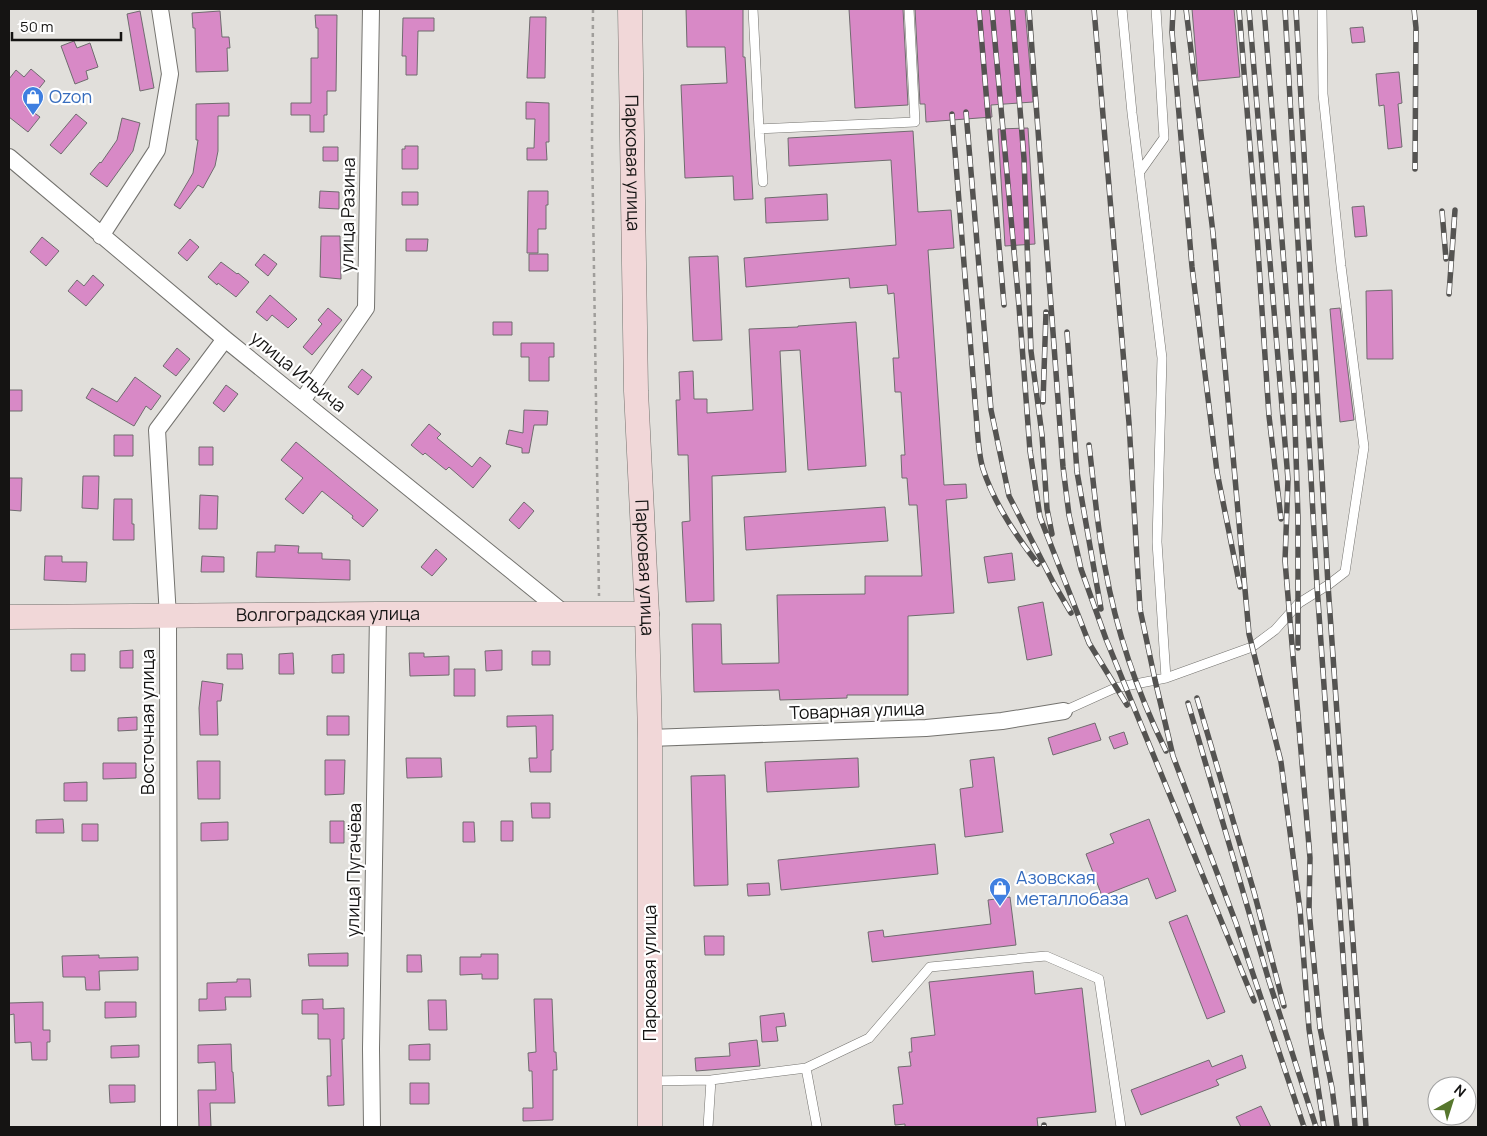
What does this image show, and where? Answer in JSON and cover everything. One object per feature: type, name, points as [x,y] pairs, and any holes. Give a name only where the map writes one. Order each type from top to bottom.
[{"type":"main road","name":"Парковая улица","points":[[630,9],[636,391],[647,614],[650,738],[650,1127]]},
{"type":"main road","name":"Волгоградская улица","points":[[9,617],[647,614]]},
{"type":"street","points":[[101,236],[157,150],[170,74],[160,9]]},
{"type":"street","name":"улица Разина","points":[[302,401],[366,308],[371,9]]},
{"type":"street","name":"улица Ильича","points":[[9,157],[225,339],[565,614]]},
{"type":"street","name":"Восточная улица","points":[[169,1127],[168,617],[157,430],[225,339]]},
{"type":"street","name":"улица Пугачёва","points":[[372,1127],[371,1049],[378,614]]},
{"type":"street","name":"Товарная улица","points":[[650,738],[926,728],[1002,721],[1064,711]]},
{"type":"lane","points":[[754,9],[763,182]]},
{"type":"lane","points":[[759,129],[916,122],[909,9]]},
{"type":"lane","points":[[1122,9],[1132,113],[1162,358],[1157,542],[1166,678]]},
{"type":"lane","points":[[1139,173],[1164,138],[1156,9]]},
{"type":"lane","points":[[1064,711],[1115,688],[1166,678],[1252,647],[1275,630],[1299,602],[1328,585],[1345,572],[1364,447],[1341,266],[1323,94],[1322,9]]},
{"type":"lane","points":[[649,1081],[711,1080],[806,1068],[869,1038],[930,966],[1046,956],[1099,979],[1121,1127]]},
{"type":"lane","points":[[806,1068],[817,1127]]},
{"type":"lane","points":[[708,1127],[711,1080]]},
{"type":"path","points":[[593,9],[592,140],[599,615]]},
{"type":"building","points":[[686,9],[743,9],[743,57],[745,57],[753,199],[734,200],[733,176],[685,178],[681,85],[727,83],[725,47],[687,47]]},
{"type":"building","points":[[849,9],[903,9],[908,105],[855,108]]},
{"type":"building","points":[[915,9],[1025,9],[1033,102],[991,105],[992,117],[926,122],[925,104],[920,104]]},
{"type":"building","points":[[1192,9],[1234,9],[1240,77],[1198,81]]},
{"type":"building","points":[[140,11],[154,88],[140,91],[127,14]]},
{"type":"building","points":[[220,11],[222,37],[229,37],[230,48],[227,48],[228,71],[196,72],[195,28],[193,28],[192,13]]},
{"type":"building","points":[[315,15],[337,15],[336,91],[327,91],[327,115],[324,115],[324,132],[310,132],[310,115],[291,115],[291,103],[311,103],[311,58],[318,58],[318,28],[316,28]]},
{"type":"building","points":[[530,17],[546,17],[545,78],[527,78]]},
{"type":"building","points":[[403,18],[434,18],[434,31],[418,31],[417,75],[406,75],[406,56],[402,56]]},
{"type":"building","points":[[1363,27],[1365,42],[1352,43],[1350,28]]},
{"type":"building","points":[[74,41],[77,48],[90,43],[98,67],[86,71],[88,79],[75,84],[61,46]]},
{"type":"building","points":[[31,69],[45,81],[25,106],[40,117],[28,132],[9,117],[9,79],[16,70],[24,77]]},
{"type":"building","points":[[1399,72],[1402,103],[1398,104],[1402,147],[1388,149],[1384,105],[1379,106],[1376,74]]},
{"type":"building","points":[[526,102],[549,103],[549,142],[546,142],[547,160],[527,160],[527,148],[534,148],[535,119],[526,119]]},
{"type":"building","points":[[229,103],[229,116],[218,116],[218,151],[215,166],[203,188],[198,185],[180,209],[174,205],[193,173],[198,140],[196,140],[196,104]]},
{"type":"building","points":[[76,114],[87,123],[61,154],[50,145]]},
{"type":"building","points":[[122,118],[140,123],[133,151],[107,187],[90,174],[101,163],[117,140]]},
{"type":"building","points":[[1028,128],[1035,244],[1005,246],[998,129]]},
{"type":"building","points":[[913,131],[918,212],[951,210],[954,248],[928,250],[944,485],[966,484],[967,498],[946,500],[954,613],[908,616],[908,695],[847,695],[847,698],[780,700],[779,690],[694,692],[692,624],[721,624],[722,664],[779,663],[777,595],[865,594],[865,576],[922,576],[917,505],[909,505],[907,478],[902,478],[901,455],[905,455],[901,392],[895,392],[893,358],[899,358],[894,293],[888,294],[887,285],[850,288],[849,278],[746,287],[744,258],[896,245],[891,160],[789,166],[788,138]]},
{"type":"building","points":[[405,146],[418,146],[418,169],[402,169],[402,149],[405,149]]},
{"type":"building","points":[[323,147],[338,147],[338,161],[323,161]]},
{"type":"building","points":[[320,191],[339,192],[339,209],[319,208]]},
{"type":"building","points":[[528,191],[548,191],[546,229],[538,229],[538,253],[527,253]]},
{"type":"building","points":[[402,192],[418,192],[418,205],[402,205]]},
{"type":"building","points":[[827,194],[828,220],[766,223],[765,198]]},
{"type":"building","points":[[1364,206],[1367,236],[1355,237],[1352,207]]},
{"type":"building","points":[[321,236],[340,236],[341,279],[320,277]]},
{"type":"building","points":[[42,237],[59,251],[46,266],[30,252]]},
{"type":"building","points":[[190,239],[199,247],[187,261],[178,253]]},
{"type":"building","points":[[406,239],[428,239],[427,251],[406,251]]},
{"type":"building","points":[[264,254],[277,264],[268,276],[255,265]]},
{"type":"building","points":[[529,254],[548,254],[548,271],[529,271]]},
{"type":"building","points":[[718,256],[722,340],[693,341],[689,257]]},
{"type":"building","points":[[221,262],[249,282],[236,297],[208,277]]},
{"type":"building","points":[[93,275],[104,285],[86,306],[68,291],[77,280],[84,286]]},
{"type":"building","points":[[1392,290],[1393,359],[1367,359],[1366,291]]},
{"type":"building","points":[[270,295],[297,319],[288,328],[272,315],[267,321],[256,312]]},
{"type":"building","points":[[328,308],[342,320],[312,355],[303,347],[322,324],[318,320]]},
{"type":"building","points":[[1340,308],[1354,420],[1340,422],[1330,309]]},
{"type":"building","points":[[493,322],[512,322],[512,335],[493,335]]},
{"type":"building","points":[[856,322],[866,466],[808,470],[800,350],[780,351],[786,472],[712,476],[714,601],[686,602],[682,522],[690,521],[688,455],[678,455],[676,400],[680,400],[679,372],[693,371],[694,399],[707,399],[707,413],[753,410],[749,329]]},
{"type":"building","points":[[521,343],[554,343],[554,357],[549,357],[549,381],[529,381],[529,357],[521,357]]},
{"type":"building","points":[[177,348],[190,359],[176,376],[163,366]]},
{"type":"building","points":[[362,369],[372,377],[358,395],[348,387]]},
{"type":"building","points":[[135,377],[161,396],[151,410],[146,406],[134,426],[86,398],[92,388],[117,402]]},
{"type":"building","points":[[226,385],[238,394],[224,412],[213,403]]},
{"type":"building","points":[[9,390],[22,390],[22,411],[9,411]]},
{"type":"building","points":[[524,410],[548,411],[547,425],[534,425],[529,453],[522,453],[522,448],[506,444],[509,430],[523,433]]},
{"type":"building","points":[[429,424],[441,434],[437,438],[472,467],[480,457],[491,466],[473,488],[449,467],[446,470],[425,453],[423,455],[411,445]]},
{"type":"building","points":[[114,435],[133,435],[133,456],[114,456]]},
{"type":"building","points":[[296,442],[378,510],[363,527],[352,518],[353,516],[322,491],[303,514],[285,499],[303,478],[281,460]]},
{"type":"building","points":[[199,447],[213,447],[213,465],[199,465]]},
{"type":"building","points":[[83,476],[99,476],[98,509],[82,508]]},
{"type":"building","points":[[9,478],[22,478],[21,511],[9,510]]},
{"type":"building","points":[[200,495],[218,496],[217,529],[199,529]]},
{"type":"building","points":[[114,499],[132,499],[134,540],[113,540]]},
{"type":"building","points":[[524,502],[534,511],[519,529],[509,520]]},
{"type":"building","points":[[885,507],[888,541],[746,550],[744,517]]},
{"type":"building","points":[[275,545],[299,546],[298,553],[322,553],[322,559],[350,560],[350,580],[256,577],[257,552],[275,552]]},
{"type":"building","points":[[436,549],[447,559],[432,576],[421,567]]},
{"type":"building","points":[[1012,553],[1015,580],[988,583],[984,557]]},
{"type":"building","points":[[45,556],[62,556],[62,562],[87,562],[86,582],[44,580]]},
{"type":"building","points":[[202,556],[224,557],[224,572],[201,572]]},
{"type":"building","points":[[1043,602],[1052,655],[1027,660],[1018,607]]},
{"type":"building","points":[[133,650],[133,668],[120,668],[120,651]]},
{"type":"building","points":[[502,650],[502,670],[486,671],[485,651]]},
{"type":"building","points":[[532,651],[550,651],[550,665],[532,665]]},
{"type":"building","points":[[293,653],[294,674],[279,674],[279,654]]},
{"type":"building","points":[[409,653],[424,653],[424,657],[449,656],[449,675],[410,676]]},
{"type":"building","points":[[71,654],[85,654],[85,671],[71,671]]},
{"type":"building","points":[[227,654],[242,654],[243,669],[227,669]]},
{"type":"building","points":[[344,654],[344,673],[332,673],[332,655]]},
{"type":"building","points":[[454,669],[475,669],[475,696],[454,696]]},
{"type":"building","points":[[202,681],[223,684],[221,701],[217,701],[218,735],[200,735],[199,708]]},
{"type":"building","points":[[553,715],[551,772],[530,772],[529,758],[537,758],[536,726],[507,727],[507,716]]},
{"type":"building","points":[[327,716],[349,716],[349,735],[327,735]]},
{"type":"building","points":[[137,717],[137,730],[118,731],[118,718]]},
{"type":"building","points":[[1095,723],[1101,740],[1053,755],[1048,738]]},
{"type":"building","points":[[1124,732],[1128,744],[1114,749],[1109,737]]},
{"type":"building","points":[[994,757],[1003,832],[965,837],[960,789],[973,787],[970,760]]},
{"type":"building","points":[[406,758],[441,758],[442,777],[407,778]]},
{"type":"building","points":[[858,758],[859,787],[767,792],[765,762]]},
{"type":"building","points":[[325,760],[345,760],[344,794],[325,795]]},
{"type":"building","points":[[197,761],[220,761],[220,799],[198,799]]},
{"type":"building","points":[[103,763],[136,763],[136,778],[103,779]]},
{"type":"building","points":[[725,775],[728,885],[694,886],[691,776]]},
{"type":"building","points":[[87,782],[87,801],[64,801],[64,783]]},
{"type":"building","points":[[531,803],[550,803],[550,818],[532,818]]},
{"type":"building","points":[[63,819],[64,833],[36,833],[36,820]]},
{"type":"building","points":[[1149,819],[1176,891],[1156,899],[1148,878],[1102,896],[1086,854],[1114,843],[1110,834]]},
{"type":"building","points":[[330,821],[344,821],[344,843],[330,843]]},
{"type":"building","points":[[501,821],[513,821],[513,841],[501,841]]},
{"type":"building","points":[[228,822],[228,840],[201,841],[201,823]]},
{"type":"building","points":[[463,822],[474,822],[475,842],[463,842]]},
{"type":"building","points":[[82,824],[98,824],[98,841],[82,841]]},
{"type":"building","points":[[935,844],[938,874],[781,890],[778,860]]},
{"type":"building","points":[[769,883],[770,895],[748,896],[747,884]]},
{"type":"building","points":[[1010,897],[1016,945],[872,962],[868,932],[883,930],[884,937],[991,924],[988,900]]},
{"type":"building","points":[[1187,915],[1225,1012],[1207,1019],[1169,922]]},
{"type":"building","points":[[704,936],[724,936],[724,955],[705,955]]},
{"type":"building","points":[[348,953],[348,966],[309,966],[308,954]]},
{"type":"building","points":[[481,954],[498,954],[498,979],[482,979],[482,974],[460,975],[460,957],[481,957]]},
{"type":"building","points":[[99,955],[99,958],[138,957],[138,970],[99,971],[100,990],[86,990],[85,977],[63,977],[62,956]]},
{"type":"building","points":[[407,955],[421,955],[422,972],[407,972]]},
{"type":"building","points":[[1033,971],[1035,994],[1082,988],[1096,1112],[1037,1118],[1038,1127],[905,1127],[905,1124],[895,1125],[893,1105],[903,1104],[898,1067],[911,1066],[909,1052],[912,1052],[911,1038],[935,1035],[929,982]]},
{"type":"building","points":[[237,979],[250,979],[251,997],[225,997],[226,1010],[199,1011],[199,999],[207,999],[207,983],[237,982]]},
{"type":"building","points":[[323,999],[323,1009],[344,1008],[344,1039],[342,1039],[344,1105],[328,1106],[327,1076],[331,1076],[330,1039],[318,1039],[318,1014],[302,1014],[302,1000]]},
{"type":"building","points":[[534,999],[552,999],[554,1052],[556,1052],[557,1070],[553,1070],[553,1120],[523,1121],[523,1108],[533,1108],[532,1071],[529,1071],[528,1053],[536,1052]]},
{"type":"building","points":[[428,1000],[446,1000],[447,1030],[429,1030]]},
{"type":"building","points":[[43,1002],[43,1030],[50,1030],[50,1042],[47,1042],[47,1060],[32,1060],[31,1042],[15,1043],[14,1014],[9,1015],[9,1003]]},
{"type":"building","points":[[105,1002],[136,1002],[136,1017],[105,1018]]},
{"type":"building","points":[[784,1013],[786,1026],[776,1027],[778,1041],[762,1042],[760,1016]]},
{"type":"building","points":[[757,1040],[760,1066],[696,1071],[695,1058],[730,1056],[729,1043]]},
{"type":"building","points":[[231,1044],[235,1103],[210,1103],[211,1127],[199,1127],[198,1090],[216,1090],[215,1062],[198,1063],[198,1045]]},
{"type":"building","points":[[430,1044],[430,1060],[409,1060],[409,1045]]},
{"type":"building","points":[[139,1045],[139,1057],[111,1058],[111,1046]]},
{"type":"building","points":[[1242,1055],[1246,1068],[1216,1080],[1219,1085],[1141,1115],[1131,1090],[1209,1060],[1212,1067]]},
{"type":"building","points":[[410,1083],[429,1083],[429,1104],[410,1104]]},
{"type":"building","points":[[109,1085],[135,1085],[135,1102],[110,1103]]},
{"type":"building","points":[[1261,1106],[1271,1127],[1241,1127],[1236,1117]]},
{"type":"railway","points":[[979,9],[1004,305]]},
{"type":"railway","points":[[992,9],[1030,451],[1040,517],[1089,643],[1127,705]]},
{"type":"railway","points":[[1012,9],[1024,159],[1031,351],[1042,435],[1047,509],[1052,534]]},
{"type":"railway","points":[[1029,9],[1063,467],[1069,515],[1081,569],[1106,639],[1254,1001]]},
{"type":"railway","points":[[1094,9],[1129,423],[1140,609],[1173,756],[1236,923],[1304,1127]]},
{"type":"railway","points":[[1173,9],[1172,32],[1192,267],[1217,472],[1240,587]]},
{"type":"railway","points":[[1186,9],[1213,233],[1249,634],[1281,762],[1300,910],[1309,1029],[1324,1127]]},
{"type":"railway","points":[[1239,9],[1269,416],[1281,519]]},
{"type":"railway","points":[[1249,9],[1288,479],[1285,561],[1310,858],[1309,910],[1320,1028],[1332,1088],[1337,1127]]},
{"type":"railway","points":[[1264,9],[1294,394],[1298,517],[1298,648]]},
{"type":"railway","points":[[1285,9],[1317,586],[1355,1127]]},
{"type":"railway","points":[[1296,9],[1328,585],[1366,1127]]},
{"type":"railway","points":[[1414,9],[1416,28],[1415,169]]},
{"type":"railway","points":[[966,112],[991,410],[1009,496],[1071,613]]},
{"type":"railway","points":[[952,114],[981,459],[983,469],[999,507],[1038,564]]},
{"type":"railway","points":[[1449,294],[1455,210]]},
{"type":"railway","points":[[1442,211],[1446,259]]},
{"type":"railway","points":[[1043,402],[1046,312]]},
{"type":"railway","points":[[1067,332],[1077,472],[1101,609]]},
{"type":"railway","points":[[1089,445],[1100,537],[1115,614],[1137,684],[1166,751]]},
{"type":"railway","points":[[1197,698],[1254,892],[1284,1006]]},
{"type":"railway","points":[[1188,703],[1269,981],[1316,1127]]},
{"type":"place","name":"Ozon","points":[[33,116]]},
{"type":"place","name":"Азовская металлобаза","points":[[1000,907]]}]
